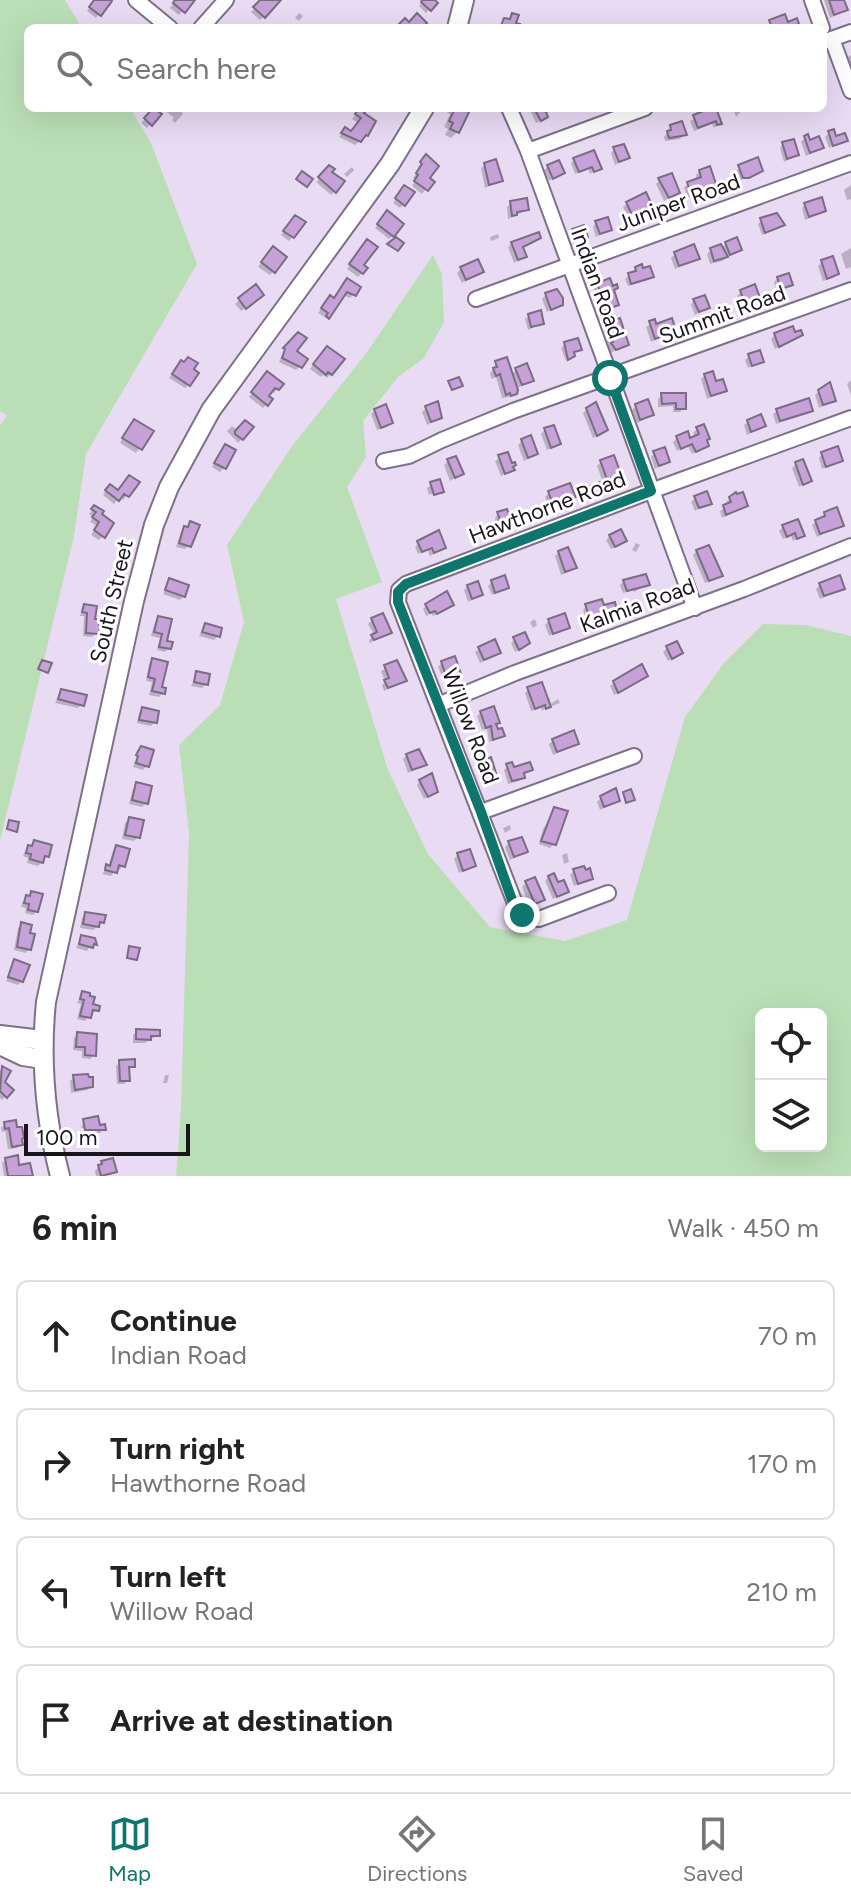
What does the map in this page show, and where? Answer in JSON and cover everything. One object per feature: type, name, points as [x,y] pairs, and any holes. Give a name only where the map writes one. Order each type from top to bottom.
[{"type":"main road","points":[[458,24],[464,0]]},
{"type":"main road","name":"South Street","points":[[60,1176],[47,1116],[42,1050],[48,989],[146,550],[164,499],[211,410],[390,164],[422,112]]},
{"type":"main road","points":[[0,1035],[42,1050]]},
{"type":"main road","points":[[0,1045],[23,1056],[42,1050]]},
{"type":"street","points":[[136,0],[165,24]]},
{"type":"street","points":[[205,24],[226,0]]},
{"type":"street","points":[[812,0],[820,24]]},
{"type":"street","points":[[827,37],[851,32]]},
{"type":"street","points":[[827,41],[851,91]]},
{"type":"street","name":"Indian Road","points":[[511,112],[528,151],[695,608]]},
{"type":"street","points":[[528,151],[634,112]]},
{"type":"street","name":"Juniper Road","points":[[476,299],[851,163]]},
{"type":"street","name":"Summit Road","points":[[384,461],[416,454],[513,411],[851,290]]},
{"type":"street","name":"Hawthorne Road","points":[[398,592],[406,584],[851,418]]},
{"type":"street","name":"Kalmia Road","points":[[438,705],[851,546]]},
{"type":"street","name":"Willow Road","points":[[398,592],[398,602],[481,812],[513,903],[526,917],[539,919],[608,893]]},
{"type":"street","points":[[481,812],[634,756]]},
{"type":"green space","points":[[0,0],[65,0],[80,24],[24,24],[24,112],[132,112],[151,143],[197,264],[86,454],[74,536],[0,841],[0,425],[7,416],[0,411]]},
{"type":"green space","points":[[433,255],[442,274],[444,322],[424,358],[398,377],[363,421],[366,457],[347,487],[382,582],[336,599],[388,770],[428,854],[490,927],[565,941],[627,920],[685,717],[724,663],[763,624],[806,625],[851,636],[851,1176],[176,1176],[181,1109],[189,833],[179,745],[220,705],[244,622],[227,545],[292,446],[365,355]]},
{"type":"building","points":[[94,0],[112,1],[101,16],[89,7]]},
{"type":"building","points":[[175,0],[195,0],[185,13],[173,3]]},
{"type":"building","points":[[260,0],[281,0],[265,18],[253,7]]},
{"type":"building","points":[[422,0],[435,0],[438,3],[431,11]]},
{"type":"building","points":[[829,0],[844,0],[848,10],[834,15]]},
{"type":"building","points":[[417,13],[427,23],[399,24],[405,18],[409,22]]},
{"type":"building","points":[[512,13],[519,15],[516,23],[520,24],[502,24],[504,18],[510,19]]},
{"type":"building","points":[[785,14],[788,22],[797,18],[799,24],[770,24],[769,20]]},
{"type":"building","points":[[149,112],[162,114],[152,126],[144,118]]},
{"type":"building","points":[[365,112],[376,121],[361,142],[341,133],[345,127],[351,131],[361,118],[355,114]]},
{"type":"building","points":[[453,112],[469,112],[459,133],[450,129],[453,123],[449,121]]},
{"type":"building","points":[[536,112],[546,112],[548,117],[541,121]]},
{"type":"building","points":[[718,112],[722,124],[717,125],[716,121],[698,128],[693,115]]},
{"type":"building","points":[[682,121],[687,135],[669,138],[667,131],[671,130],[670,125]]},
{"type":"building","points":[[834,129],[836,136],[845,133],[848,141],[833,146],[828,131]]},
{"type":"building","points":[[808,134],[810,140],[819,136],[824,148],[810,153],[804,136]]},
{"type":"building","points":[[794,139],[799,155],[787,159],[782,142]]},
{"type":"building","points":[[624,144],[630,158],[619,162],[613,147]]},
{"type":"building","points":[[594,150],[602,169],[594,172],[592,167],[579,172],[573,158]]},
{"type":"building","points":[[426,154],[439,166],[430,178],[435,182],[428,191],[414,181]]},
{"type":"building","points":[[758,157],[763,171],[743,178],[738,165]]},
{"type":"building","points":[[496,159],[503,181],[489,185],[484,163]]},
{"type":"building","points":[[559,160],[565,173],[553,179],[547,165]]},
{"type":"building","points":[[329,165],[335,169],[332,172],[345,181],[336,193],[318,177]]},
{"type":"building","points":[[710,166],[717,187],[691,195],[687,182],[701,177],[699,170]]},
{"type":"building","points":[[302,171],[313,179],[307,187],[296,179]]},
{"type":"building","points":[[672,173],[680,193],[669,198],[658,178]]},
{"type":"building","points":[[404,185],[415,192],[405,206],[395,198]]},
{"type":"building","points":[[646,192],[652,205],[632,215],[626,202]]},
{"type":"building","points":[[822,197],[826,211],[809,217],[804,203]]},
{"type":"building","points":[[527,198],[529,210],[512,216],[510,201]]},
{"type":"building","points":[[387,210],[404,224],[394,237],[377,224]]},
{"type":"building","points":[[777,213],[785,225],[765,233],[760,218]]},
{"type":"building","points":[[295,215],[306,222],[294,238],[283,231]]},
{"type":"building","points":[[608,217],[612,230],[600,234],[595,221]]},
{"type":"building","points":[[584,225],[588,237],[577,241],[572,229]]},
{"type":"building","points":[[539,232],[541,238],[523,247],[527,257],[518,260],[511,242]]},
{"type":"building","points":[[396,237],[404,243],[398,251],[387,244]]},
{"type":"building","points":[[737,237],[742,250],[730,255],[725,242]]},
{"type":"building","points":[[367,239],[378,247],[364,265],[368,268],[363,274],[349,264]]},
{"type":"building","points":[[694,244],[700,259],[679,266],[674,252]]},
{"type":"building","points":[[721,244],[728,257],[714,261],[710,248]]},
{"type":"building","points":[[273,246],[287,257],[275,273],[261,262]]},
{"type":"building","points":[[833,256],[839,274],[827,279],[821,260]]},
{"type":"building","points":[[478,259],[484,272],[466,280],[460,267]]},
{"type":"building","points":[[642,264],[643,268],[650,266],[654,277],[631,284],[628,273],[636,271],[635,267]]},
{"type":"building","points":[[789,273],[793,285],[781,289],[777,277]]},
{"type":"building","points":[[347,278],[361,287],[356,296],[347,292],[329,319],[326,316],[328,313],[321,308],[330,295],[334,298]]},
{"type":"building","points":[[610,278],[613,286],[617,284],[618,288],[614,290],[619,305],[607,309],[597,283]]},
{"type":"building","points":[[256,284],[264,295],[246,309],[238,298]]},
{"type":"building","points":[[755,284],[760,298],[745,304],[740,290]]},
{"type":"building","points":[[557,289],[563,298],[563,305],[551,310],[545,293]]},
{"type":"building","points":[[705,295],[710,308],[699,312],[693,299]]},
{"type":"building","points":[[541,310],[544,324],[531,327],[528,314]]},
{"type":"building","points":[[620,318],[629,345],[616,350],[611,343],[610,334],[613,333],[609,322]]},
{"type":"building","points":[[672,318],[676,331],[655,339],[649,321],[655,319],[656,324]]},
{"type":"building","points":[[793,326],[795,332],[801,330],[803,335],[779,347],[774,333]]},
{"type":"building","points":[[298,332],[307,338],[297,351],[308,359],[302,368],[282,358],[283,348]]},
{"type":"building","points":[[578,338],[582,350],[574,352],[575,356],[568,360],[564,342]]},
{"type":"building","points":[[327,346],[345,359],[332,375],[328,372],[326,375],[313,364]]},
{"type":"building","points":[[760,350],[764,362],[752,366],[748,354]]},
{"type":"building","points":[[188,357],[198,363],[194,369],[199,373],[190,386],[172,374],[181,360],[184,362]]},
{"type":"building","points":[[507,357],[518,390],[511,396],[510,393],[506,395],[500,374],[496,376],[493,368],[497,367],[495,361]]},
{"type":"building","points":[[527,363],[534,381],[522,385],[515,368]]},
{"type":"building","points":[[267,371],[284,384],[279,390],[275,388],[269,396],[273,399],[268,406],[251,392]]},
{"type":"building","points":[[713,371],[716,381],[723,379],[727,391],[711,396],[704,374]]},
{"type":"building","points":[[459,377],[463,386],[452,390],[448,381]]},
{"type":"building","points":[[830,382],[836,401],[823,405],[818,390]]},
{"type":"building","points":[[661,393],[686,393],[686,409],[676,409],[676,403],[662,404]]},
{"type":"building","points":[[809,398],[813,411],[780,421],[776,409]]},
{"type":"building","points":[[648,399],[654,415],[640,420],[635,404]]},
{"type":"building","points":[[438,401],[442,418],[431,422],[425,406]]},
{"type":"building","points":[[596,402],[608,430],[597,436],[586,408]]},
{"type":"building","points":[[386,404],[393,423],[381,428],[374,409]]},
{"type":"building","points":[[761,414],[766,426],[751,432],[747,420]]},
{"type":"building","points":[[134,419],[154,431],[142,450],[122,438]]},
{"type":"building","points":[[245,420],[254,427],[243,440],[235,431]]},
{"type":"building","points":[[704,424],[710,439],[707,440],[709,446],[696,452],[692,444],[681,449],[676,436],[688,431],[690,438],[699,434],[696,427]]},
{"type":"building","points":[[554,425],[561,444],[551,448],[544,428]]},
{"type":"building","points":[[531,435],[538,454],[528,458],[521,439]]},
{"type":"building","points":[[225,444],[236,450],[226,469],[214,463]]},
{"type":"building","points":[[838,446],[843,461],[826,467],[821,452]]},
{"type":"building","points":[[665,447],[670,462],[659,466],[653,451]]},
{"type":"building","points":[[508,452],[516,465],[513,467],[515,470],[505,474],[498,455]]},
{"type":"building","points":[[614,455],[622,477],[608,482],[600,460]]},
{"type":"building","points":[[456,456],[464,474],[455,478],[447,459]]},
{"type":"building","points":[[803,459],[812,481],[803,485],[795,462]]},
{"type":"building","points":[[129,475],[140,482],[129,497],[124,494],[119,501],[105,490],[110,484],[118,490]]},
{"type":"building","points":[[440,479],[444,492],[434,495],[430,482]]},
{"type":"building","points":[[600,482],[605,493],[592,499],[587,487]]},
{"type":"building","points":[[570,483],[576,497],[553,505],[548,491]]},
{"type":"building","points":[[707,491],[712,504],[699,508],[694,496]]},
{"type":"building","points":[[743,492],[748,506],[726,515],[723,505],[731,502],[729,497]]},
{"type":"building","points":[[94,505],[114,523],[105,538],[94,530],[99,522],[92,517],[96,512],[91,509]]},
{"type":"building","points":[[837,507],[844,526],[820,534],[815,520]]},
{"type":"building","points":[[507,509],[512,523],[496,528],[494,522],[500,520],[497,512]]},
{"type":"building","points":[[798,519],[805,536],[797,539],[795,533],[787,537],[782,525]]},
{"type":"building","points":[[190,521],[200,525],[191,547],[179,543],[184,526],[188,527]]},
{"type":"building","points":[[621,529],[627,541],[615,547],[609,535]]},
{"type":"building","points":[[439,530],[446,548],[434,553],[432,548],[422,552],[417,541]]},
{"type":"building","points":[[709,545],[723,576],[709,581],[696,550]]},
{"type":"building","points":[[568,547],[577,568],[565,572],[558,551]]},
{"type":"building","points":[[646,574],[650,585],[627,591],[623,580]]},
{"type":"building","points":[[505,575],[509,588],[495,593],[491,580]]},
{"type":"building","points":[[840,575],[845,589],[824,596],[819,583]]},
{"type":"building","points":[[169,578],[189,585],[185,597],[165,590]]},
{"type":"building","points":[[478,581],[483,595],[472,599],[467,585]]},
{"type":"building","points":[[447,591],[454,605],[437,614],[435,611],[430,613],[425,604]]},
{"type":"building","points":[[602,599],[604,605],[615,602],[617,610],[590,619],[585,604]]},
{"type":"building","points":[[84,604],[97,606],[95,619],[100,619],[101,626],[98,634],[86,633],[87,613],[82,612]]},
{"type":"building","points":[[383,613],[392,633],[374,640],[371,635],[377,632],[371,618]]},
{"type":"building","points":[[565,613],[570,628],[553,634],[548,619]]},
{"type":"building","points":[[158,616],[172,619],[167,641],[173,642],[171,649],[159,647],[162,634],[154,632]]},
{"type":"building","points":[[205,623],[222,628],[220,637],[202,632]]},
{"type":"building","points":[[525,632],[530,643],[519,650],[513,637]]},
{"type":"building","points":[[495,639],[501,653],[484,660],[478,647]]},
{"type":"building","points":[[677,641],[683,653],[672,659],[666,646]]},
{"type":"building","points":[[455,656],[461,674],[447,679],[441,661]]},
{"type":"building","points":[[152,658],[168,662],[162,687],[166,688],[165,694],[152,691],[155,679],[148,677]]},
{"type":"building","points":[[42,660],[52,663],[48,673],[38,669]]},
{"type":"building","points":[[397,660],[407,681],[388,688],[384,680],[389,678],[384,665]]},
{"type":"building","points":[[642,664],[648,676],[618,693],[613,681]]},
{"type":"building","points":[[196,671],[210,674],[208,685],[194,682]]},
{"type":"building","points":[[542,682],[551,707],[546,709],[545,705],[535,709],[527,687]]},
{"type":"building","points":[[61,689],[87,695],[84,706],[58,699]]},
{"type":"building","points":[[494,706],[500,723],[496,724],[505,736],[493,740],[491,726],[486,728],[480,711]]},
{"type":"building","points":[[142,707],[159,711],[157,723],[139,720]]},
{"type":"building","points":[[574,730],[579,744],[557,752],[552,739]]},
{"type":"building","points":[[141,746],[154,750],[149,767],[136,763]]},
{"type":"building","points":[[419,749],[427,765],[412,770],[406,754]]},
{"type":"building","points":[[491,757],[496,773],[485,777],[480,761]]},
{"type":"building","points":[[512,762],[514,767],[530,762],[533,770],[524,773],[525,778],[512,781],[506,764]]},
{"type":"building","points":[[432,773],[438,792],[428,797],[419,780]]},
{"type":"building","points":[[136,782],[152,786],[148,804],[132,800]]},
{"type":"building","points":[[616,788],[620,801],[604,807],[600,796]]},
{"type":"building","points":[[631,789],[635,800],[626,803],[623,792]]},
{"type":"building","points":[[554,807],[568,811],[556,845],[541,841]]},
{"type":"building","points":[[129,817],[144,820],[140,838],[125,835]]},
{"type":"building","points":[[9,820],[19,822],[17,832],[7,829]]},
{"type":"building","points":[[522,837],[528,852],[514,857],[508,841]]},
{"type":"building","points":[[34,840],[52,845],[49,857],[45,856],[43,863],[30,859],[31,854],[26,853],[28,845],[32,846]]},
{"type":"building","points":[[116,845],[130,849],[125,867],[119,865],[117,873],[105,870],[106,864],[110,866]]},
{"type":"building","points":[[470,849],[476,866],[463,871],[457,853]]},
{"type":"building","points":[[584,866],[586,870],[590,868],[593,879],[578,884],[573,869]]},
{"type":"building","points":[[554,873],[558,882],[564,880],[569,892],[557,897],[548,876]]},
{"type":"building","points":[[535,877],[545,900],[535,904],[525,881]]},
{"type":"building","points":[[31,891],[43,894],[38,912],[28,910],[29,904],[24,903]]},
{"type":"building","points":[[85,912],[106,915],[104,923],[100,922],[99,927],[83,924]]},
{"type":"building","points":[[21,922],[32,925],[30,933],[35,934],[31,950],[17,947]]},
{"type":"building","points":[[81,935],[95,938],[97,945],[94,944],[93,948],[79,944]]},
{"type":"building","points":[[129,946],[140,948],[137,960],[127,958]]},
{"type":"building","points":[[14,959],[30,965],[23,982],[8,977]]},
{"type":"building","points":[[82,991],[95,997],[93,1004],[100,1006],[99,1011],[93,1010],[91,1018],[80,1016],[84,1000],[80,999]]},
{"type":"building","points":[[136,1029],[160,1030],[160,1036],[151,1036],[151,1040],[136,1039]]},
{"type":"building","points":[[77,1032],[97,1034],[96,1056],[85,1055],[85,1047],[76,1047]]},
{"type":"building","points":[[135,1059],[135,1067],[129,1067],[130,1081],[120,1081],[119,1060]]},
{"type":"building","points":[[2,1066],[11,1071],[5,1082],[14,1090],[7,1098],[0,1091]]},
{"type":"building","points":[[88,1074],[93,1077],[93,1087],[75,1090],[73,1075]]},
{"type":"building","points":[[98,1116],[100,1125],[105,1124],[106,1130],[85,1130],[83,1119]]},
{"type":"building","points":[[16,1120],[17,1127],[22,1127],[23,1145],[12,1147],[9,1128],[5,1129],[4,1122]]},
{"type":"building","points":[[18,1155],[19,1165],[30,1163],[33,1176],[8,1176],[5,1158]]},
{"type":"building","points":[[113,1158],[117,1172],[101,1176],[98,1165]]},
{"type":"route","points":[[522,915],[513,903],[481,812],[398,602],[398,595],[406,584],[651,491],[610,378]]}]
